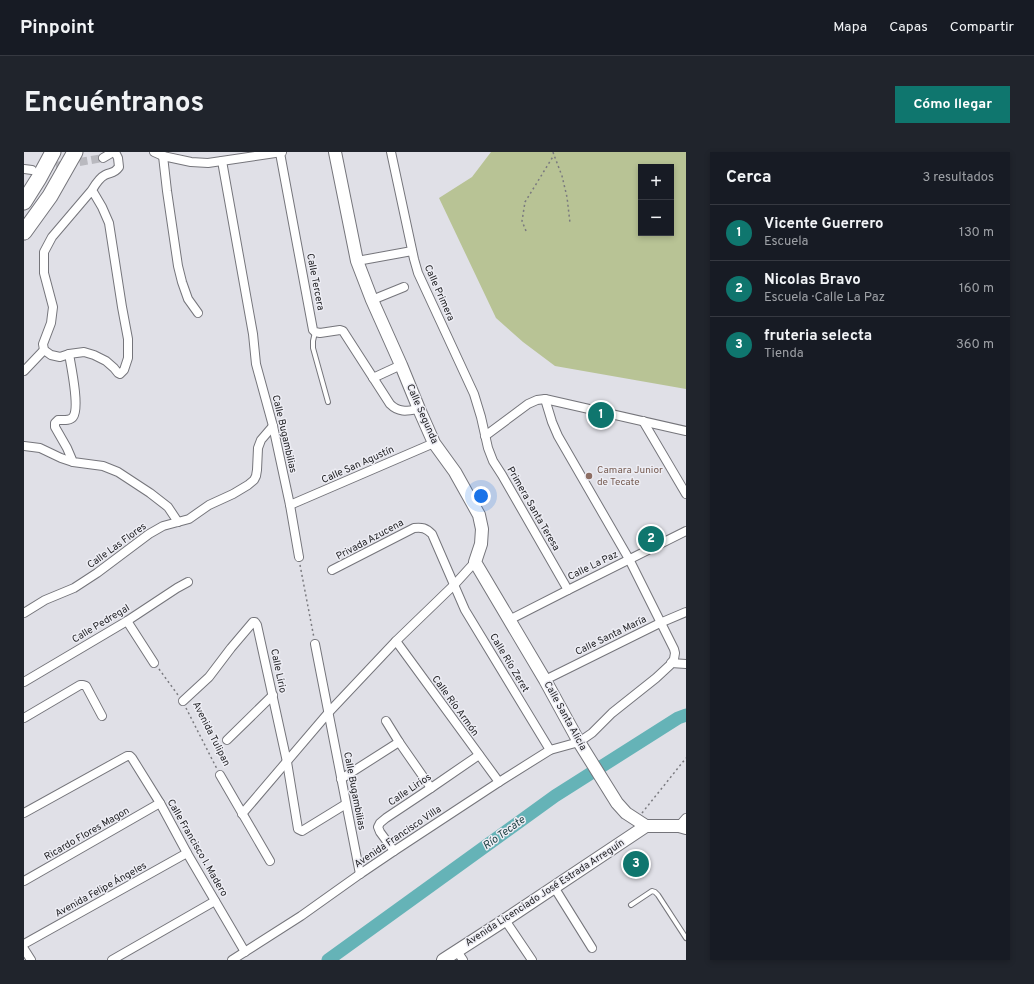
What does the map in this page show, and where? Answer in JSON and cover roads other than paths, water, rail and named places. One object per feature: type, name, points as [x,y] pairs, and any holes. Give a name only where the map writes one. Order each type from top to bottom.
[{"type":"highway","points":[[24,202],[40,178],[53,152]]},
{"type":"highway","points":[[24,232],[50,196],[75,152]]},
{"type":"street","points":[[92,190],[109,223],[128,339],[128,358],[124,370],[120,374],[106,361],[94,354],[84,352],[60,357],[51,355],[44,350],[43,344],[51,323],[53,307],[44,273],[44,252],[52,237],[98,182],[105,175],[115,172],[119,167],[118,158],[114,152],[103,158]]},
{"type":"street","points":[[154,152],[164,156],[191,162],[208,163],[281,152]]},
{"type":"street","name":"Calle Tercera","points":[[281,152],[314,332]]},
{"type":"street","name":"Calle Segunda","points":[[329,712],[396,641],[475,562],[481,544],[482,529],[479,515],[455,472],[434,442],[418,409],[401,365],[372,300],[357,261],[335,152]]},
{"type":"street","name":"Calle Primera","points":[[391,152],[418,273],[474,394],[485,436]]},
{"type":"street","points":[[164,156],[166,183],[178,266],[188,299],[198,313]]},
{"type":"street","name":"Calle Bugambilias","points":[[222,161],[253,334],[256,364],[273,426],[290,505],[299,557]]},
{"type":"street","points":[[357,261],[412,251]]},
{"type":"street","points":[[372,300],[404,287]]},
{"type":"street","points":[[314,332],[320,333],[340,330],[343,331],[394,409],[406,411],[418,409]]},
{"type":"street","points":[[24,371],[44,350]]},
{"type":"street","points":[[69,354],[74,376],[76,411],[74,417],[70,420],[58,420],[54,427],[67,448],[73,462]]},
{"type":"street","points":[[373,378],[401,365]]},
{"type":"street","points":[[545,399],[558,436],[629,559],[675,652],[674,659],[656,678],[612,712],[592,733],[579,742]]},
{"type":"street","points":[[485,436],[528,404],[537,400],[545,399],[686,431]]},
{"type":"street","points":[[643,421],[686,494]]},
{"type":"street","name":"Calle Las Flores","points":[[24,613],[45,600],[74,588],[97,574],[149,534],[164,526],[189,519],[209,505],[234,494],[248,485],[254,480],[257,470],[258,448],[261,440],[273,426]]},
{"type":"street","name":"Primera Santa Teresa","points":[[485,436],[488,448],[494,461],[568,590]]},
{"type":"street","name":"Calle San Agustín","points":[[290,505],[434,442]]},
{"type":"street","points":[[24,446],[40,448],[73,462],[103,466],[118,472],[168,507],[178,522]]},
{"type":"street","name":"Privada Azucena","points":[[332,570],[414,528],[424,528],[432,534],[454,584]]},
{"type":"street","name":"Calle La Paz","points":[[509,620],[686,531]]},
{"type":"street","name":"Calle Santa Alicia","points":[[475,562],[545,680],[579,742],[617,803],[626,813],[641,823]]},
{"type":"street","name":"Calle Pedregal","points":[[24,682],[127,621],[188,582]]},
{"type":"street","name":"Calle Río Zeret","points":[[454,584],[465,610],[550,750]]},
{"type":"street","name":"Calle Santa María","points":[[545,680],[660,623],[686,612]]},
{"type":"street","points":[[127,621],[154,663]]},
{"type":"street","name":"Calle Lirio","points":[[183,701],[209,677],[231,648],[253,622],[255,622],[257,625],[287,762],[299,831],[302,831],[346,804]]},
{"type":"street","name":"Calle Río Armón","points":[[396,641],[498,782]]},
{"type":"street","name":"Calle Bugambilias","points":[[315,644],[360,874]]},
{"type":"street","points":[[671,663],[686,664]]},
{"type":"street","points":[[24,718],[83,684],[86,686],[102,716]]},
{"type":"street","points":[[227,740],[272,695]]},
{"type":"street","points":[[242,814],[329,712]]},
{"type":"street","points":[[386,721],[431,788]]},
{"type":"street","points":[[341,779],[399,742]]},
{"type":"street","name":"Avenida Francisco Villa","points":[[234,960],[498,782],[550,750],[579,742]]},
{"type":"street","name":"Calle Lirios","points":[[394,852],[380,832],[378,827],[380,824],[386,818],[478,755]]},
{"type":"street","name":"Calle Francisco I. Madero","points":[[24,814],[127,756],[130,756],[160,803],[187,853],[245,952]]},
{"type":"street","name":"Avenida Tulipan","points":[[220,775],[270,861]]},
{"type":"street","name":"Ricardo Flores Magon","points":[[24,881],[160,803]]},
{"type":"street","points":[[641,823],[684,824]]},
{"type":"street","name":"Avenida Licenciado José Estrada Arreguín","points":[[443,960],[460,956],[505,920],[554,887],[641,823]]},
{"type":"street","name":"Avenida Felipe Ángeles","points":[[24,944],[187,853]]},
{"type":"street","points":[[554,887],[592,948]]},
{"type":"street","points":[[112,960],[215,901]]},
{"type":"street","points":[[505,920],[532,960]]},
{"type":"street","points":[[24,948],[30,960]]},
{"type":"lane","points":[[314,332],[313,348],[328,402]]},
{"type":"lane","points":[[631,905],[652,891],[655,892],[658,894],[686,938]]},
{"type":"waterway","name":"Río Tecate","points":[[328,960],[555,796],[678,718],[686,715]]},
{"type":"tunnel","points":[[44,168],[103,158]]},
{"type":"place","name":"Vicente Guerrero","points":[[601,415]]},
{"type":"place","name":"Camara Junior de Tecate","points":[[589,476]]},
{"type":"place","name":"Nicolas Bravo","points":[[651,539]]},
{"type":"place","name":"fruteria selecta","points":[[636,864]]}]
